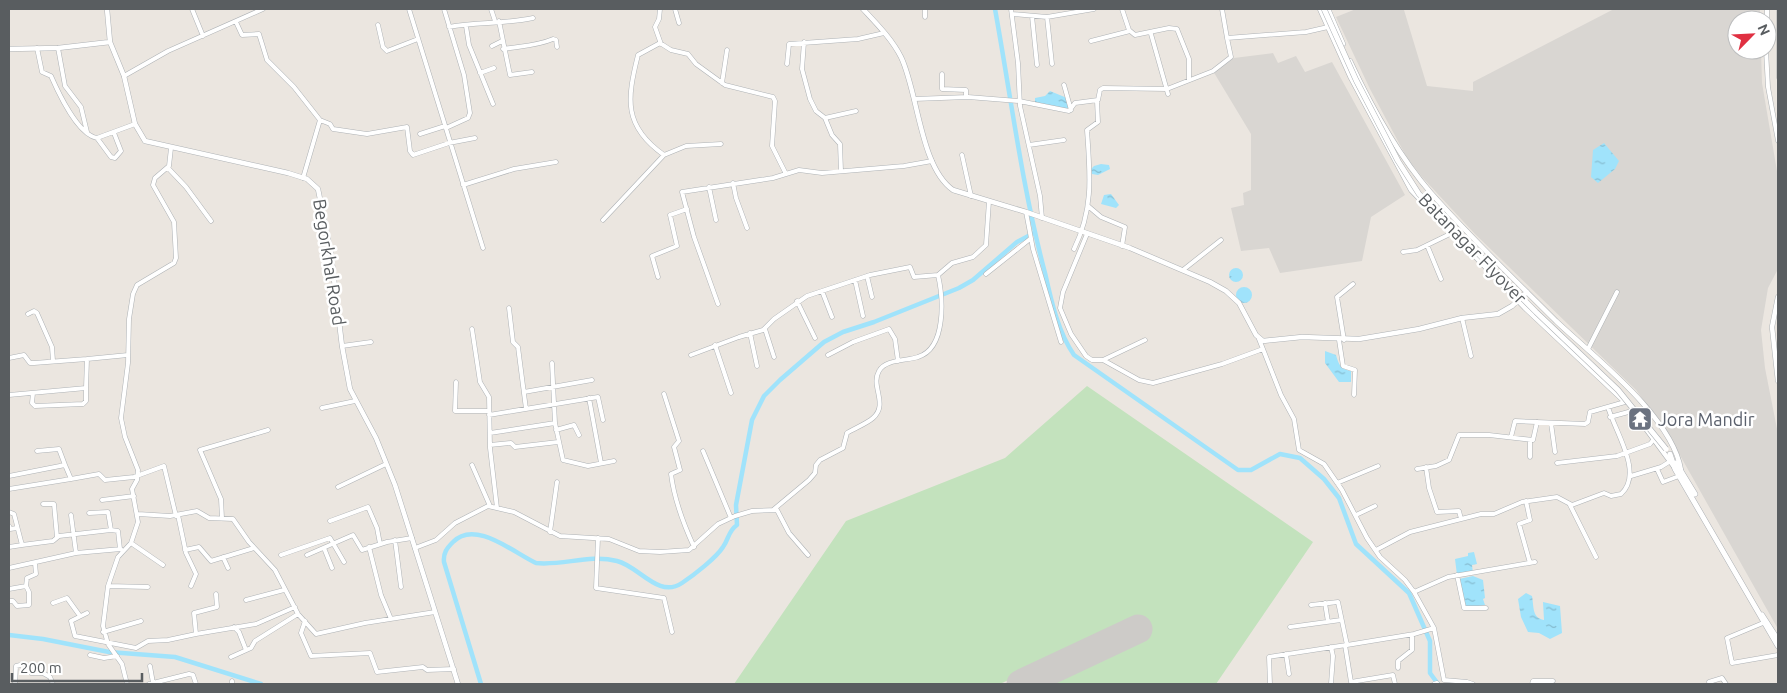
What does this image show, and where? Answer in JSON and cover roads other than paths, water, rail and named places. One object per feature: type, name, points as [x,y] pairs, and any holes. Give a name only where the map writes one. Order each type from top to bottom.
[{"type":"main road","name":"Batanagar Flyover","points":[[1326,9],[1352,73],[1398,162],[1420,194],[1536,312],[1618,390],[1668,452],[1679,472]]},
{"type":"main road","points":[[1679,472],[1763,623],[1778,646]]},
{"type":"main road","points":[[1679,472],[1778,640]]},
{"type":"street","name":"Begorkhal Road","points":[[106,9],[110,42],[124,76],[135,124],[144,141],[303,178],[315,185],[321,197],[331,254],[348,382],[355,401],[376,438],[386,464],[416,550],[458,684]]},
{"type":"street","points":[[192,9],[203,36]]},
{"type":"street","points":[[124,76],[168,51],[263,9]]},
{"type":"street","points":[[409,9],[449,143],[484,248]]},
{"type":"street","points":[[420,134],[468,118],[470,113],[464,75],[444,9]]},
{"type":"street","points":[[492,9],[497,21],[510,75],[532,72]]},
{"type":"street","points":[[660,9],[659,19],[655,27],[661,44]]},
{"type":"street","points":[[675,9],[679,23]]},
{"type":"street","points":[[863,9],[901,56],[932,160],[944,184],[953,190],[1026,212],[1122,246],[1219,286],[1233,297],[1259,339],[1281,395],[1294,419],[1299,450],[1324,464],[1356,515],[1367,538],[1414,592],[1433,629],[1444,680],[1473,684]]},
{"type":"street","points":[[925,9],[925,17]]},
{"type":"street","points":[[1011,9],[1018,63],[1019,100],[1040,196],[1041,217]]},
{"type":"street","points":[[1061,9],[1062,15]]},
{"type":"street","points":[[1012,14],[1047,17],[1094,9]]},
{"type":"street","points":[[1122,9],[1130,31],[1138,36],[1169,28],[1177,29],[1189,59],[1189,80]]},
{"type":"street","points":[[1145,340],[1103,360],[1092,360],[1082,352],[1061,313],[1063,292],[1085,233],[1091,191],[1088,130],[1098,122],[1097,101],[1100,90],[1103,88],[1167,89],[1213,71],[1231,57],[1222,9]]},
{"type":"street","points":[[1320,9],[1351,78],[1401,174],[1422,202],[1518,301],[1625,402],[1654,439],[1669,462],[1679,472]]},
{"type":"street","points":[[1326,9],[1358,78],[1420,180],[1527,292],[1623,383],[1657,422],[1677,454],[1679,472]]},
{"type":"street","points":[[1032,16],[1037,65]]},
{"type":"street","points":[[1047,17],[1052,64]]},
{"type":"street","points":[[449,27],[497,21],[512,22],[533,18]]},
{"type":"street","points":[[236,22],[242,35],[259,34],[267,60],[294,87],[320,120],[330,124],[335,130],[358,134],[407,127],[409,147],[413,155],[449,143],[475,138]]},
{"type":"street","points":[[378,25],[383,47],[387,51],[418,39]]},
{"type":"street","points":[[466,26],[470,46],[493,104]]},
{"type":"street","points":[[1227,38],[1306,32],[1328,27]]},
{"type":"street","points":[[1091,41],[1130,31]]},
{"type":"street","points":[[787,64],[788,44],[858,39],[884,33]]},
{"type":"street","points":[[1151,34],[1168,94]]},
{"type":"street","points":[[504,49],[532,44],[538,45],[553,38],[556,40],[557,47]]},
{"type":"street","points":[[492,46],[502,41]]},
{"type":"street","points":[[9,49],[58,48],[110,42]]},
{"type":"street","points":[[804,42],[802,69],[810,99],[816,111],[825,118],[834,138],[840,144],[841,171]]},
{"type":"street","points":[[664,155],[636,130],[632,116],[631,84],[638,55],[656,44],[688,54],[696,64],[722,83],[773,96],[775,101],[772,146],[786,174]]},
{"type":"street","points":[[37,48],[42,72],[50,76],[58,94],[87,133],[97,138],[111,157],[114,158],[121,151],[114,133]]},
{"type":"street","points":[[58,48],[65,86],[80,107],[87,133]]},
{"type":"street","points":[[722,83],[727,50]]},
{"type":"street","points":[[1767,60],[1768,87],[1778,141]]},
{"type":"street","points":[[480,74],[494,68]]},
{"type":"street","points":[[942,74],[942,89],[966,90],[966,97]]},
{"type":"street","points":[[1064,85],[1071,110]]},
{"type":"street","points":[[914,99],[966,97],[1010,101],[1019,100],[1071,110]]},
{"type":"street","points":[[1071,110],[1077,103],[1097,101]]},
{"type":"street","points":[[825,118],[856,111]]},
{"type":"street","points":[[303,178],[320,120]]},
{"type":"street","points":[[97,138],[135,124]]},
{"type":"street","points":[[1029,145],[1064,140]]},
{"type":"street","points":[[603,220],[664,155],[686,146],[721,144]]},
{"type":"street","points":[[9,568],[76,553],[122,549],[131,543],[136,529],[138,514],[133,485],[138,476],[135,462],[125,437],[121,418],[128,355],[129,319],[135,288],[141,282],[174,263],[176,258],[174,222],[153,185],[155,178],[168,168],[171,148]]},
{"type":"street","points":[[962,155],[971,196]]},
{"type":"street","points":[[718,304],[694,237],[682,192],[803,170],[822,173],[904,166],[932,160]]},
{"type":"street","points":[[463,185],[514,169],[556,162]]},
{"type":"street","points":[[168,168],[186,187],[211,221]]},
{"type":"street","points":[[733,183],[736,198],[747,228]]},
{"type":"street","points":[[709,187],[716,220]]},
{"type":"street","points":[[691,355],[765,329],[798,302],[855,280],[910,268],[914,277],[938,275],[952,263],[970,259],[984,249],[987,241],[989,201]]},
{"type":"street","points":[[1088,206],[1101,217],[1124,227],[1122,246]]},
{"type":"street","points":[[658,277],[652,256],[677,246],[670,214],[687,209]]},
{"type":"street","points":[[1026,212],[1030,238],[1061,342]]},
{"type":"street","points":[[1074,249],[1085,233]]},
{"type":"street","points":[[1403,252],[1417,250],[1452,233]]},
{"type":"street","points":[[986,274],[1030,238]]},
{"type":"street","points":[[1183,270],[1221,240]]},
{"type":"street","points":[[1427,245],[1441,279]]},
{"type":"street","points":[[773,510],[809,480],[815,473],[816,465],[820,460],[843,448],[847,433],[874,417],[881,405],[877,382],[878,371],[884,365],[921,356],[928,350],[939,328],[943,311],[938,275]]},
{"type":"street","points":[[867,276],[872,298]]},
{"type":"street","points":[[855,280],[863,316]]},
{"type":"street","points":[[1353,284],[1338,297],[1343,366],[1355,370],[1354,395]]},
{"type":"street","points":[[822,292],[832,317]]},
{"type":"street","points":[[1259,339],[1269,341],[1302,337],[1342,340],[1419,329],[1462,318],[1498,314],[1518,301],[1527,292]]},
{"type":"street","points":[[1588,349],[1617,292]]},
{"type":"street","points":[[1778,296],[1772,327],[1778,381]]},
{"type":"street","points":[[798,302],[815,338]]},
{"type":"street","points":[[509,308],[513,342],[519,348],[526,409]]},
{"type":"street","points":[[28,314],[34,311],[37,313],[52,347],[53,361]]},
{"type":"street","points":[[1462,318],[1471,356]]},
{"type":"street","points":[[472,329],[480,382],[489,397],[490,445],[496,508]]},
{"type":"street","points":[[765,329],[774,357]]},
{"type":"street","points":[[828,355],[853,342],[889,329],[896,342],[898,361]]},
{"type":"street","points":[[750,333],[756,366]]},
{"type":"street","points":[[342,346],[371,342]]},
{"type":"street","points":[[715,345],[731,393]]},
{"type":"street","points":[[1103,360],[1138,380],[1153,383],[1222,364],[1263,349]]},
{"type":"street","points":[[9,358],[24,355],[30,363],[128,355]]},
{"type":"street","points":[[33,393],[32,403],[35,406],[83,404],[86,401],[87,359]]},
{"type":"street","points":[[552,363],[555,423],[558,442],[565,462],[588,466],[614,461]]},
{"type":"street","points":[[524,392],[592,380]]},
{"type":"street","points":[[456,382],[455,411],[489,413],[599,398],[603,420]]},
{"type":"street","points":[[9,395],[86,388]]},
{"type":"street","points":[[664,394],[679,441],[674,447],[680,470],[671,473],[672,481],[681,518],[694,547]]},
{"type":"street","points":[[589,398],[601,463]]},
{"type":"street","points":[[322,408],[355,401]]},
{"type":"street","points":[[1510,437],[1515,420],[1587,424],[1590,412],[1625,402]]},
{"type":"street","points":[[1570,505],[1604,493],[1611,496],[1621,494],[1631,476],[1630,463],[1610,417],[1608,407]]},
{"type":"street","points":[[1610,417],[1632,411]]},
{"type":"street","points":[[1417,469],[1449,460],[1459,435],[1533,440],[1537,422]]},
{"type":"street","points":[[490,433],[555,423]]},
{"type":"street","points":[[1551,423],[1555,452]]},
{"type":"street","points":[[556,430],[574,425],[579,435]]},
{"type":"street","points":[[222,518],[221,499],[200,450],[268,430]]},
{"type":"street","points":[[1557,464],[1613,457],[1650,444],[1654,439]]},
{"type":"street","points":[[1530,440],[1530,457]]},
{"type":"street","points":[[490,445],[511,443],[515,446],[558,442]]},
{"type":"street","points":[[37,451],[59,449],[71,479]]},
{"type":"street","points":[[703,451],[733,517]]},
{"type":"street","points":[[1631,476],[1669,462]]},
{"type":"street","points":[[338,487],[386,464]]},
{"type":"street","points":[[9,476],[65,465]]},
{"type":"street","points":[[9,489],[99,474],[106,480],[138,476],[164,466],[185,550],[196,574],[191,586]]},
{"type":"street","points":[[472,466],[490,506]]},
{"type":"street","points":[[1337,483],[1378,466]]},
{"type":"street","points":[[1426,467],[1429,488],[1437,512],[1459,510],[1461,519]]},
{"type":"street","points":[[1657,468],[1663,482],[1679,472]]},
{"type":"street","points":[[550,532],[558,482]]},
{"type":"street","points":[[102,500],[134,496]]},
{"type":"street","points":[[1376,550],[1410,532],[1481,514],[1494,514],[1514,504],[1557,497],[1570,505],[1596,557]]},
{"type":"street","points":[[1414,592],[1442,579],[1457,575],[1533,562],[1519,524],[1530,520],[1526,502]]},
{"type":"street","points":[[43,504],[54,504],[57,537]]},
{"type":"street","points":[[416,550],[436,540],[455,524],[490,506],[514,512],[550,532],[572,538],[598,538],[624,543],[645,552],[685,552],[694,547],[718,524],[741,514],[773,510],[778,511],[788,532],[808,555]]},
{"type":"street","points":[[1356,515],[1375,506]]},
{"type":"street","points":[[330,521],[368,507],[377,527],[380,544]]},
{"type":"street","points":[[138,514],[177,515],[197,511],[209,518],[230,518],[236,521],[254,548],[275,570],[298,614],[318,634],[435,612]]},
{"type":"street","points":[[9,512],[13,512],[22,545]]},
{"type":"street","points":[[89,513],[108,512],[111,530]]},
{"type":"street","points":[[71,515],[76,553]]},
{"type":"street","points":[[9,526],[10,529],[17,528]]},
{"type":"street","points":[[9,547],[53,541],[57,537],[72,534],[118,531],[122,549],[108,586],[103,632],[122,664],[127,684]]},
{"type":"street","points":[[307,555],[354,535],[362,550],[395,540],[412,538]]},
{"type":"street","points":[[282,554],[328,538],[334,544],[344,562]]},
{"type":"street","points":[[598,538],[596,588],[664,598],[672,632]]},
{"type":"street","points":[[395,540],[401,587]]},
{"type":"street","points":[[131,543],[163,565]]},
{"type":"street","points":[[185,550],[200,547],[211,561],[254,548]]},
{"type":"street","points":[[369,547],[381,595],[391,619]]},
{"type":"street","points":[[324,548],[332,568]]},
{"type":"street","points":[[223,556],[228,568]]},
{"type":"street","points":[[9,601],[13,601],[18,606],[29,605],[26,586],[27,578],[36,574],[35,563]]},
{"type":"street","points":[[1457,575],[1464,608],[1486,608]]},
{"type":"street","points":[[9,589],[26,586]]},
{"type":"street","points":[[108,586],[148,587]]},
{"type":"street","points":[[246,600],[284,590]]},
{"type":"street","points":[[196,634],[194,613],[217,607],[216,594]]},
{"type":"street","points":[[53,603],[67,598],[80,616]]},
{"type":"street","points":[[1311,605],[1338,602],[1351,682],[1393,675],[1396,684]]},
{"type":"street","points":[[1325,603],[1328,622]]},
{"type":"street","points":[[87,613],[71,621],[75,636],[109,645],[136,648],[148,641],[168,640],[256,624],[295,607]]},
{"type":"street","points":[[231,657],[253,647],[255,641],[298,614]]},
{"type":"street","points":[[1290,627],[1341,620]]},
{"type":"street","points":[[103,632],[141,621]]},
{"type":"street","points":[[306,621],[301,633],[311,656],[370,653],[377,672],[423,667],[427,670],[454,669]]},
{"type":"street","points":[[1763,623],[1726,638],[1732,663],[1778,655]]},
{"type":"street","points":[[234,627],[239,632],[246,650]]},
{"type":"street","points":[[1270,684],[1269,657],[1412,635],[1433,629]]},
{"type":"street","points":[[1398,668],[1398,661],[1412,650],[1412,635]]},
{"type":"street","points":[[1331,647],[1333,656],[1331,684]]},
{"type":"street","points":[[90,654],[104,658],[116,655]]},
{"type":"street","points":[[1286,654],[1288,674]]},
{"type":"street","points":[[15,684],[16,666],[25,664],[31,673],[43,673],[50,677],[52,684]]},
{"type":"street","points":[[150,666],[151,683],[189,674],[193,675],[196,684]]},
{"type":"street","points":[[1709,682],[1722,678],[1726,684]]},
{"type":"street","points":[[1532,684],[1533,681],[1553,681]]},
{"type":"water","points":[[1050,91],[1067,98],[1069,108],[1053,109],[1035,105],[1035,98],[1045,96]]},
{"type":"water","points":[[1604,143],[1619,161],[1615,169],[1598,183],[1591,177],[1593,150]]},
{"type":"water","points":[[1101,164],[1109,165],[1110,169],[1098,175],[1092,174],[1091,169]]},
{"type":"water","points":[[1111,194],[1119,205],[1116,208],[1101,204],[1104,195]]},
{"type":"water","points":[[1233,268],[1239,268],[1243,275],[1239,282],[1233,282],[1229,278],[1229,272]]},
{"type":"water","points":[[1244,287],[1250,289],[1252,295],[1250,301],[1244,303],[1238,301],[1236,295],[1238,289]]},
{"type":"water","points":[[1325,351],[1336,355],[1341,366],[1351,371],[1351,382],[1339,382],[1325,363]]},
{"type":"water","points":[[1474,552],[1477,564],[1472,565],[1473,573],[1457,575],[1455,559],[1468,556],[1468,553]]},
{"type":"water","points":[[1473,576],[1483,580],[1485,598],[1483,599],[1485,605],[1471,607],[1463,605],[1459,579]]},
{"type":"water","points":[[1526,593],[1532,596],[1535,614],[1540,619],[1544,620],[1543,602],[1560,606],[1562,633],[1550,639],[1539,633],[1528,632],[1521,617],[1518,599]]},
{"type":"waterway","points":[[995,9],[1023,175],[1037,241],[1056,316],[1068,346],[1074,355],[1238,470],[1251,470],[1280,454],[1300,458],[1324,479],[1339,498],[1356,544],[1409,593],[1430,641],[1430,673],[1438,684]]},
{"type":"waterway","points":[[481,684],[444,562],[446,551],[453,542],[462,536],[472,534],[494,540],[536,563],[607,559],[625,564],[649,580],[665,587],[673,587],[682,583],[720,551],[737,525],[736,505],[752,420],[764,396],[780,380],[824,342],[843,332],[874,322],[959,288],[973,280],[1017,242],[1034,233]]},
{"type":"waterway","points":[[9,635],[43,639],[109,652],[175,657],[261,684]]},
{"type":"railway","points":[[1778,9],[1778,78]]},
{"type":"place","name":"Jora Mandir","points":[[1640,419]]}]
